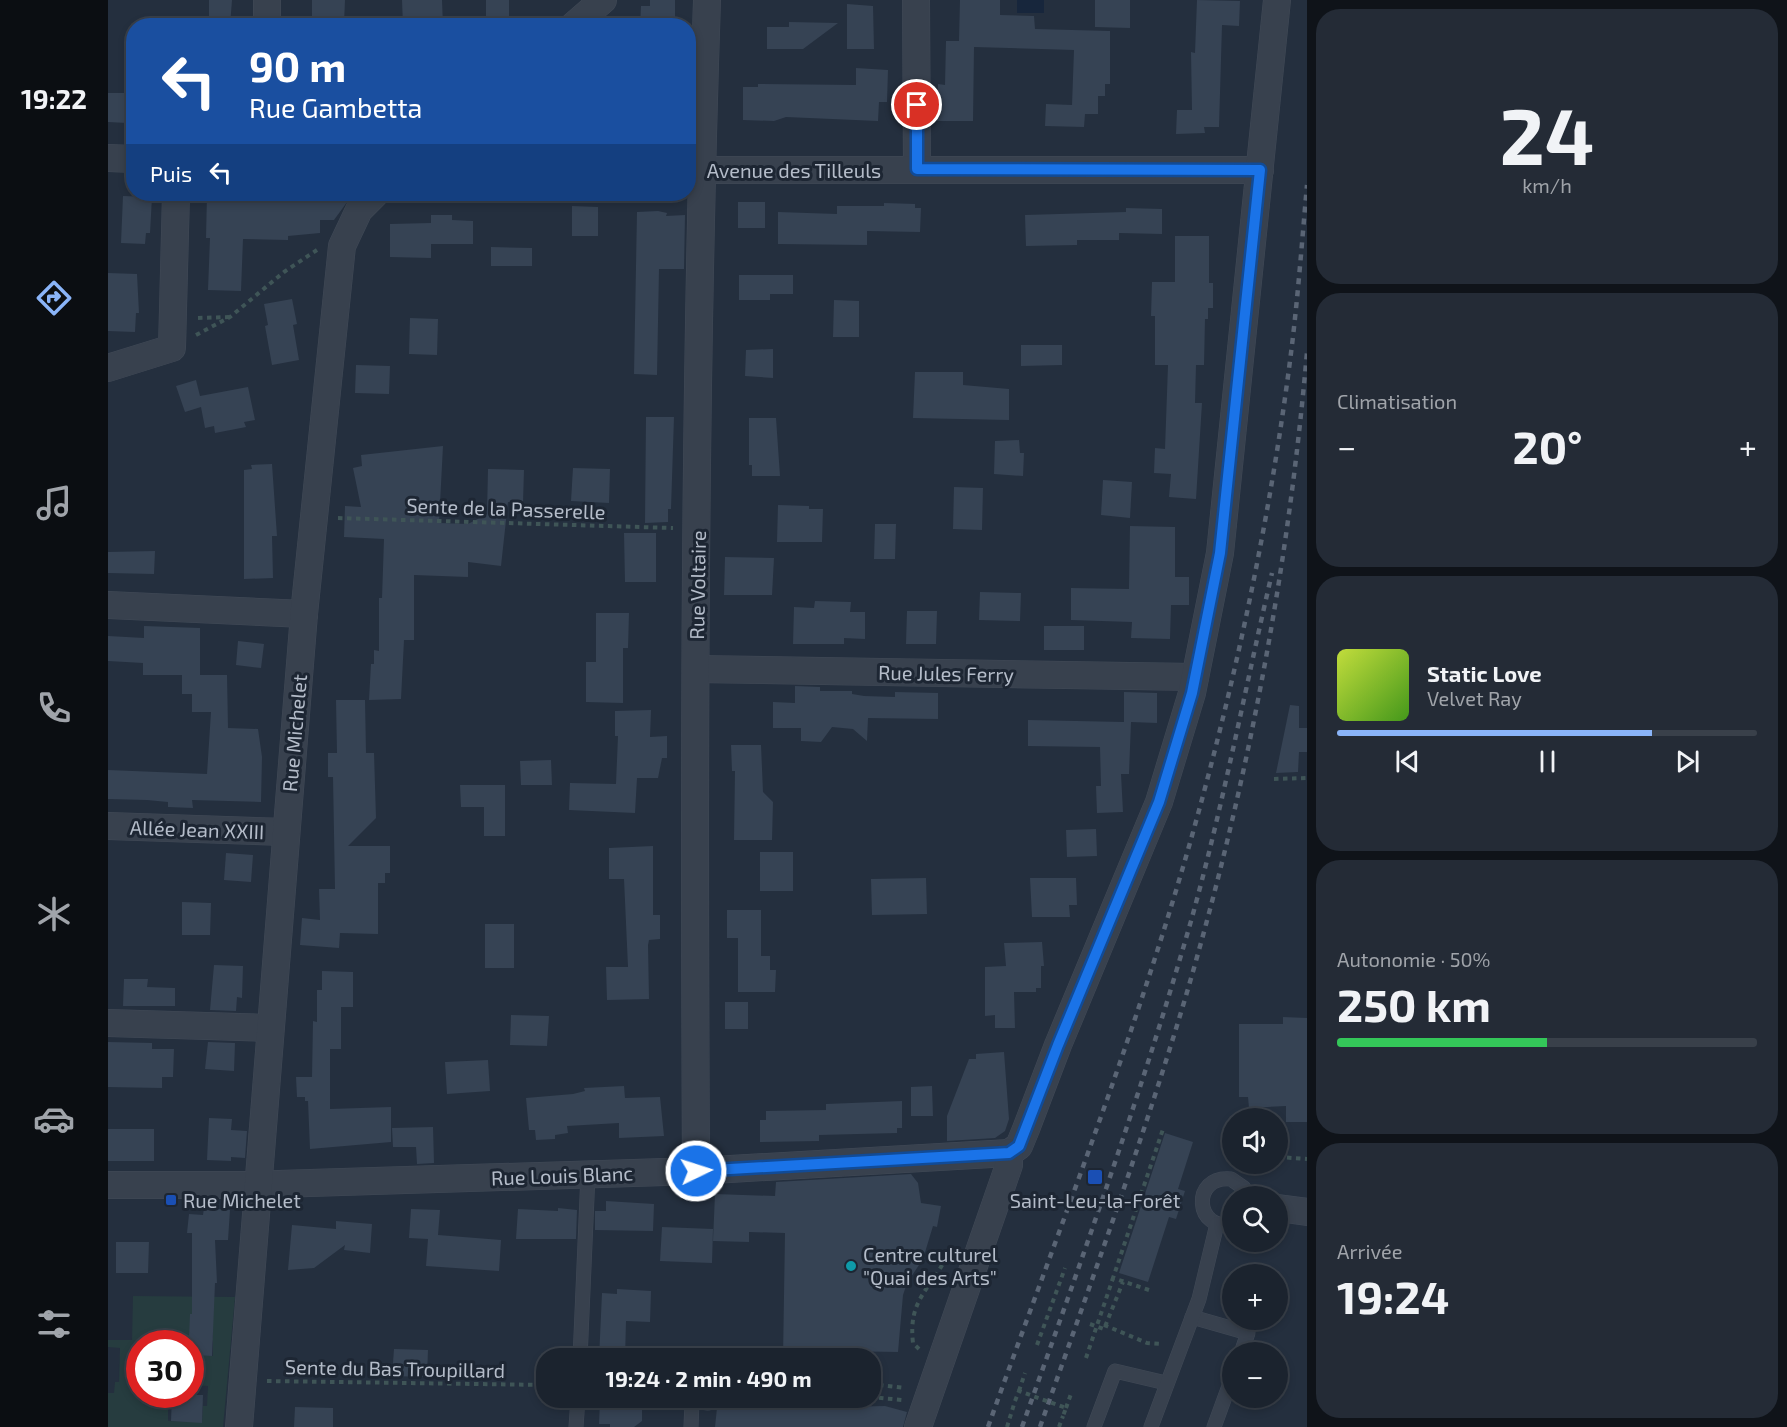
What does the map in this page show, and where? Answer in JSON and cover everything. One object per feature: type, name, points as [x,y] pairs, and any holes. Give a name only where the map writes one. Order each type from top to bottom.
[{"type":"street","points":[[267,0],[267,18]]},
{"type":"street","points":[[582,18],[603,0]]},
{"type":"street","name":"Rue Voltaire","points":[[696,156],[707,0]]},
{"type":"street","points":[[916,0],[917,169]]},
{"type":"street","points":[[918,1427],[1006,1175],[1009,1153],[1019,1146],[1058,1045],[1159,802],[1195,677],[1220,553],[1277,0]]},
{"type":"street","points":[[108,158],[126,159]]},
{"type":"street","name":"Avenue des Tilleuls","points":[[696,170],[1260,170]]},
{"type":"street","points":[[108,368],[172,348],[176,201]]},
{"type":"street","name":"Rue Michelet","points":[[239,1427],[313,517],[342,246],[359,210],[368,201]]},
{"type":"street","name":"Rue Voltaire","points":[[695,201],[698,528],[696,1171]]},
{"type":"street","points":[[108,605],[304,614]]},
{"type":"street","name":"Rue Jules Ferry","points":[[696,669],[1195,677]]},
{"type":"street","name":"Allée Jean XXIII","points":[[108,825],[286,832]]},
{"type":"street","points":[[108,1023],[270,1028]]},
{"type":"street","name":"Rue Louis Blanc","points":[[108,1185],[258,1185],[696,1171],[1009,1153]]},
{"type":"street","points":[[1288,1209],[1307,1212]]},
{"type":"lane","points":[[580,1348],[588,1174]]},
{"type":"lane","points":[[1222,1224],[1211,1220],[1202,1207],[1202,1199],[1209,1185],[1223,1179],[1231,1179],[1240,1186]]},
{"type":"lane","points":[[1151,1427],[1199,1299],[1217,1224]]},
{"type":"lane","points":[[1192,1317],[1248,1334],[1245,1342]]},
{"type":"lane","points":[[1094,1427],[1115,1371],[1166,1383]]},
{"type":"lane","points":[[1214,1427],[1222,1405]]},
{"type":"lane","points":[[576,1427],[577,1408]]},
{"type":"lane","points":[[691,1427],[692,1408]]},
{"type":"path","points":[[172,348],[230,317],[284,272],[350,227]]},
{"type":"path","points":[[173,318],[230,317]]},
{"type":"path","name":"Sente de la Passerelle","points":[[313,517],[698,528]]},
{"type":"path","points":[[1274,779],[1307,778]]},
{"type":"path","points":[[1086,1358],[1155,1161],[1163,1129]]},
{"type":"path","points":[[1288,1158],[1307,1159]]},
{"type":"path","points":[[927,1357],[913,1343],[913,1312],[918,1297],[946,1258]]},
{"type":"path","points":[[1037,1345],[1065,1268]]},
{"type":"path","points":[[1113,1278],[1149,1290]]},
{"type":"path","points":[[1090,1324],[1104,1329],[1123,1282]]},
{"type":"path","points":[[1104,1325],[1154,1345],[1166,1341]]},
{"type":"path","points":[[1006,1427],[1025,1373]]},
{"type":"path","name":"Sente du Bas Troupillard","points":[[243,1381],[536,1385]]},
{"type":"path","points":[[881,1385],[931,1391]]},
{"type":"path","points":[[1059,1427],[1072,1390]]},
{"type":"path","points":[[1019,1391],[1066,1408]]},
{"type":"green space","points":[[133,1296],[235,1297],[223,1427],[108,1427],[108,1393],[114,1393],[115,1382],[119,1382],[120,1348],[108,1347],[108,1340],[126,1340],[126,1408],[168,1408],[168,1421],[202,1422],[203,1408],[207,1406],[208,1386],[204,1386],[204,1356],[213,1356],[213,1341],[204,1341],[204,1338],[213,1338],[213,1314],[190,1314],[190,1330],[132,1330]]},
{"type":"water","points":[[1017,0],[1044,0],[1044,13],[1017,13]]},
{"type":"building","points":[[209,0],[232,0],[231,18],[209,18]]},
{"type":"building","points":[[312,0],[345,0],[344,18],[312,18]]},
{"type":"building","points":[[402,0],[442,0],[443,18],[403,18]]},
{"type":"building","points":[[486,0],[509,0],[509,18],[486,18]]},
{"type":"building","points":[[650,0],[675,0],[675,18],[640,18],[641,6],[650,6]]},
{"type":"building","points":[[960,0],[1000,0],[1000,15],[1034,16],[1035,29],[1110,31],[1110,84],[1105,84],[1105,96],[1098,96],[1098,114],[1085,114],[1084,127],[1045,126],[1046,104],[1072,105],[1074,50],[974,47],[973,121],[937,121],[938,84],[945,85],[946,41],[959,41]]},
{"type":"building","points":[[1095,0],[1130,0],[1130,28],[1095,27]]},
{"type":"building","points":[[1197,0],[1240,1],[1239,26],[1222,25],[1219,127],[1204,127],[1205,133],[1176,134],[1177,110],[1192,110],[1191,52],[1195,53]]},
{"type":"building","points":[[847,4],[873,6],[874,49],[847,49]]},
{"type":"building","points":[[789,22],[838,23],[803,49],[767,49],[767,27],[789,27]]},
{"type":"building","points":[[856,68],[888,70],[887,102],[879,102],[878,121],[786,117],[774,121],[743,120],[743,87],[758,87],[758,84],[856,85]]},
{"type":"building","points":[[108,93],[126,93],[126,123],[108,122]]},
{"type":"building","points":[[123,196],[126,196],[126,201],[152,201],[150,233],[146,233],[145,244],[121,243]]},
{"type":"building","points":[[207,201],[348,201],[334,220],[320,220],[320,233],[288,236],[288,240],[243,239],[241,291],[208,290],[210,238],[206,238]]},
{"type":"building","points":[[738,202],[765,202],[765,228],[738,228]]},
{"type":"building","points":[[884,203],[915,204],[915,208],[921,208],[920,232],[867,231],[867,245],[778,244],[778,212],[837,214],[837,206],[884,206]]},
{"type":"building","points":[[572,206],[598,207],[598,236],[572,236]]},
{"type":"building","points":[[1126,208],[1162,209],[1162,234],[1119,233],[1119,240],[1077,240],[1077,245],[1026,246],[1025,215],[1126,212]]},
{"type":"building","points":[[637,212],[667,213],[666,216],[685,215],[684,269],[659,269],[657,375],[634,374]]},
{"type":"building","points":[[431,215],[452,215],[452,220],[473,221],[473,244],[431,244],[431,258],[390,257],[390,224],[431,223]]},
{"type":"building","points":[[1175,236],[1209,236],[1209,283],[1213,283],[1213,308],[1208,308],[1208,319],[1205,319],[1204,365],[1196,365],[1195,403],[1202,403],[1196,499],[1169,497],[1171,474],[1154,473],[1155,448],[1165,449],[1168,365],[1155,365],[1155,316],[1151,316],[1152,282],[1175,282]]},
{"type":"building","points":[[491,247],[532,248],[532,266],[491,266]]},
{"type":"building","points":[[108,273],[137,274],[139,313],[136,313],[135,332],[108,331]]},
{"type":"building","points":[[739,275],[793,275],[793,294],[770,294],[770,300],[739,300]]},
{"type":"building","points":[[292,299],[297,324],[293,325],[299,360],[272,365],[265,326],[268,325],[264,304]]},
{"type":"building","points":[[834,300],[859,301],[859,337],[833,337]]},
{"type":"building","points":[[410,318],[438,319],[437,355],[409,354]]},
{"type":"building","points":[[1021,345],[1062,345],[1062,365],[1021,366]]},
{"type":"building","points":[[773,349],[773,378],[745,376],[746,350]]},
{"type":"building","points":[[356,365],[390,366],[389,394],[355,393]]},
{"type":"building","points":[[915,372],[963,372],[963,385],[1009,389],[1009,420],[913,418]]},
{"type":"building","points":[[196,380],[200,396],[248,387],[255,420],[244,422],[246,427],[215,433],[214,426],[205,428],[201,407],[185,412],[176,386]]},
{"type":"building","points":[[646,417],[674,417],[671,509],[668,509],[668,522],[645,523]]},
{"type":"building","points":[[749,418],[776,418],[780,476],[752,476],[752,465],[749,465]]},
{"type":"building","points":[[1019,440],[1020,453],[1024,453],[1023,476],[994,474],[995,441]]},
{"type":"building","points":[[443,446],[439,523],[468,524],[487,514],[488,469],[524,470],[523,503],[508,502],[501,566],[468,562],[468,577],[414,575],[414,640],[404,640],[401,699],[369,700],[371,664],[374,664],[374,650],[379,651],[379,598],[382,598],[384,539],[344,537],[345,506],[361,507],[353,468],[362,466],[361,455]]},
{"type":"building","points":[[272,464],[277,536],[272,536],[273,578],[244,579],[244,470],[252,469],[251,465]]},
{"type":"building","points":[[573,468],[610,469],[609,503],[571,501]]},
{"type":"building","points":[[1103,480],[1132,482],[1130,518],[1101,515]]},
{"type":"building","points":[[954,487],[983,488],[982,530],[953,529]]},
{"type":"building","points":[[778,505],[823,509],[822,542],[777,542]]},
{"type":"building","points":[[875,524],[896,524],[895,559],[874,559]]},
{"type":"building","points":[[1130,526],[1175,527],[1175,577],[1189,577],[1189,605],[1171,605],[1170,639],[1131,638],[1132,622],[1071,620],[1071,588],[1129,589]]},
{"type":"building","points":[[624,533],[656,533],[656,582],[625,582]]},
{"type":"building","points":[[155,551],[154,574],[108,573],[108,552]]},
{"type":"building","points":[[725,557],[774,558],[772,595],[724,595]]},
{"type":"building","points":[[980,592],[1021,593],[1020,621],[979,620]]},
{"type":"building","points":[[815,601],[851,602],[850,612],[865,612],[865,639],[844,638],[844,644],[793,644],[794,607],[814,608]]},
{"type":"building","points":[[907,611],[937,611],[936,644],[906,644]]},
{"type":"building","points":[[596,613],[629,613],[628,648],[623,648],[623,703],[586,702],[586,662],[596,662]]},
{"type":"building","points":[[144,626],[200,628],[200,675],[227,675],[228,728],[258,729],[262,757],[261,802],[192,800],[193,808],[168,807],[168,802],[108,799],[108,770],[207,774],[211,712],[192,712],[192,694],[182,694],[182,675],[143,675],[143,663],[108,661],[108,636],[144,638]]},
{"type":"building","points":[[1044,626],[1084,626],[1084,650],[1044,650]]},
{"type":"building","points":[[238,641],[264,644],[261,668],[236,665]]},
{"type":"building","points":[[795,686],[820,687],[820,691],[852,691],[852,694],[864,696],[895,697],[895,692],[938,693],[938,719],[868,718],[867,741],[853,729],[832,727],[821,742],[801,741],[801,728],[773,728],[773,702],[795,703]]},
{"type":"building","points":[[1124,692],[1157,693],[1157,723],[1131,722],[1129,774],[1121,774],[1123,812],[1097,813],[1096,786],[1101,786],[1100,747],[1028,746],[1028,720],[1124,722]]},
{"type":"building","points":[[336,700],[365,700],[366,753],[374,753],[376,818],[348,846],[390,846],[390,873],[385,873],[385,883],[378,883],[378,934],[340,933],[339,948],[300,945],[302,918],[320,920],[319,889],[335,889],[333,777],[328,777],[328,753],[337,753]]},
{"type":"building","points":[[1290,705],[1299,706],[1299,728],[1307,728],[1307,752],[1299,752],[1298,772],[1276,773]]},
{"type":"building","points":[[651,710],[650,737],[667,736],[667,758],[662,758],[658,778],[637,778],[635,813],[569,810],[570,783],[616,784],[618,736],[615,736],[615,711]]},
{"type":"building","points":[[731,745],[761,745],[763,792],[773,802],[772,840],[734,840],[735,771],[732,771]]},
{"type":"building","points":[[551,760],[552,785],[521,785],[520,761]]},
{"type":"building","points":[[460,785],[505,785],[505,836],[484,836],[484,807],[461,807]]},
{"type":"building","points":[[1096,829],[1097,856],[1067,857],[1066,830]]},
{"type":"building","points":[[653,846],[653,915],[660,915],[660,939],[649,940],[648,945],[649,999],[607,1000],[606,967],[628,967],[624,879],[609,879],[609,848]]},
{"type":"building","points":[[760,852],[793,852],[793,891],[760,891]]},
{"type":"building","points":[[226,853],[253,855],[251,882],[224,880]]},
{"type":"building","points":[[926,878],[927,914],[872,915],[871,879]]},
{"type":"building","points":[[1030,878],[1076,878],[1077,905],[1069,905],[1070,917],[1032,917]]},
{"type":"building","points":[[182,902],[211,903],[210,935],[182,935]]},
{"type":"building","points":[[727,910],[761,910],[761,956],[770,956],[770,970],[776,970],[775,992],[738,992],[738,938],[727,938]]},
{"type":"building","points":[[485,924],[514,924],[514,968],[485,968]]},
{"type":"building","points":[[1042,942],[1044,966],[1041,966],[1041,988],[1036,988],[1036,992],[1014,992],[1015,1028],[995,1028],[995,1015],[985,1016],[985,967],[1006,966],[1004,943]]},
{"type":"building","points":[[214,965],[243,966],[242,998],[237,997],[236,1011],[210,1010]]},
{"type":"building","points":[[322,971],[353,972],[353,1007],[341,1007],[341,1049],[330,1049],[330,1109],[391,1107],[391,1142],[310,1149],[308,1101],[305,1101],[305,1097],[297,1097],[296,1077],[312,1077],[313,1021],[317,1022],[317,990],[322,990]]},
{"type":"building","points":[[124,979],[148,979],[147,987],[175,988],[175,1006],[123,1006]]},
{"type":"building","points":[[725,1002],[748,1002],[748,1029],[725,1029]]},
{"type":"building","points":[[511,1015],[549,1016],[547,1046],[510,1045]]},
{"type":"building","points":[[1283,1017],[1307,1018],[1307,1122],[1288,1122],[1286,1106],[1249,1108],[1248,1097],[1239,1097],[1239,1024],[1283,1024]]},
{"type":"building","points":[[108,1042],[152,1043],[152,1049],[174,1049],[173,1077],[162,1077],[162,1088],[108,1087]]},
{"type":"building","points":[[208,1042],[235,1043],[234,1071],[205,1069]]},
{"type":"building","points":[[1004,1052],[1009,1119],[1005,1131],[995,1138],[947,1141],[947,1116],[969,1059],[976,1059],[976,1054]]},
{"type":"building","points":[[488,1060],[490,1091],[447,1094],[445,1062]]},
{"type":"building","points":[[624,1086],[625,1098],[660,1097],[664,1136],[619,1138],[619,1123],[567,1126],[568,1133],[555,1135],[555,1139],[536,1140],[535,1130],[529,1130],[526,1098],[573,1094],[585,1091],[584,1088]]},
{"type":"building","points":[[932,1086],[933,1116],[911,1116],[911,1087]]},
{"type":"building","points":[[902,1101],[902,1128],[897,1128],[897,1133],[819,1135],[819,1141],[760,1142],[760,1120],[766,1120],[766,1111],[826,1110],[826,1104]]},
{"type":"building","points":[[209,1118],[232,1119],[231,1130],[247,1131],[245,1158],[231,1157],[231,1161],[207,1160]]},
{"type":"building","points":[[433,1127],[434,1163],[417,1164],[416,1147],[393,1147],[392,1128]]},
{"type":"building","points":[[108,1129],[154,1129],[154,1161],[108,1161]]},
{"type":"building","points":[[1165,1133],[1193,1142],[1178,1189],[1185,1191],[1176,1219],[1169,1217],[1148,1282],[1119,1273]]},
{"type":"building","name":"Centre culturel \"Quai des Arts\"","points":[[911,1174],[918,1183],[921,1203],[941,1206],[937,1227],[933,1226],[923,1259],[907,1283],[903,1295],[898,1352],[881,1352],[881,1348],[783,1348],[785,1233],[749,1232],[749,1242],[713,1241],[715,1194],[775,1196],[776,1182]]},
{"type":"building","points":[[606,1201],[654,1204],[653,1231],[595,1230],[595,1211],[606,1211]]},
{"type":"building","points":[[204,1208],[230,1210],[228,1240],[215,1240],[217,1283],[215,1283],[212,1356],[204,1356],[204,1330],[189,1330],[190,1314],[192,1314],[192,1233],[187,1233],[189,1214],[203,1215]]},
{"type":"building","points":[[558,1208],[577,1210],[576,1239],[516,1239],[518,1209],[558,1211]]},
{"type":"building","points":[[411,1209],[440,1210],[438,1235],[501,1240],[499,1271],[426,1266],[428,1239],[409,1238]]},
{"type":"building","points":[[336,1221],[372,1224],[370,1253],[344,1250],[345,1245],[314,1268],[288,1270],[292,1225],[336,1229]]},
{"type":"building","points":[[662,1227],[713,1229],[712,1263],[660,1261]]},
{"type":"building","points":[[116,1242],[149,1242],[148,1273],[116,1273]]},
{"type":"building","points":[[617,1289],[651,1291],[650,1322],[626,1321],[625,1348],[600,1348],[602,1293],[617,1294]]},
{"type":"building","points":[[394,1349],[428,1350],[427,1377],[392,1376]]},
{"type":"building","points":[[885,1406],[907,1412],[903,1427],[715,1427],[717,1408],[881,1408]]},
{"type":"building","points":[[295,1407],[333,1408],[333,1427],[294,1427]]},
{"type":"building","points":[[172,1408],[203,1408],[202,1423],[171,1421]]},
{"type":"building","points":[[600,1408],[642,1409],[642,1421],[634,1427],[610,1427],[610,1424],[599,1424]]},
{"type":"railway","points":[[988,1427],[1128,1039],[1179,882],[1216,747],[1254,579],[1275,466],[1298,290],[1307,185]]},
{"type":"railway","points":[[1040,1427],[1151,1107],[1185,999],[1228,840],[1246,759],[1276,597],[1289,516],[1307,352]]},
{"type":"railway","points":[[1022,1427],[1132,1112],[1191,921],[1224,791],[1272,573]]},
{"type":"place","name":"Saint-Leu-la-Forêt","points":[[1095,1177]]},
{"type":"place","name":"Rue Michelet","points":[[171,1200]]},
{"type":"place","name":"Centre culturel \"Quai des Arts\"","points":[[851,1266]]},
{"type":"route","points":[[696,1171],[1009,1153],[1019,1146],[1101,939],[1159,802],[1192,693],[1220,553],[1260,170],[917,169],[917,105]]}]
